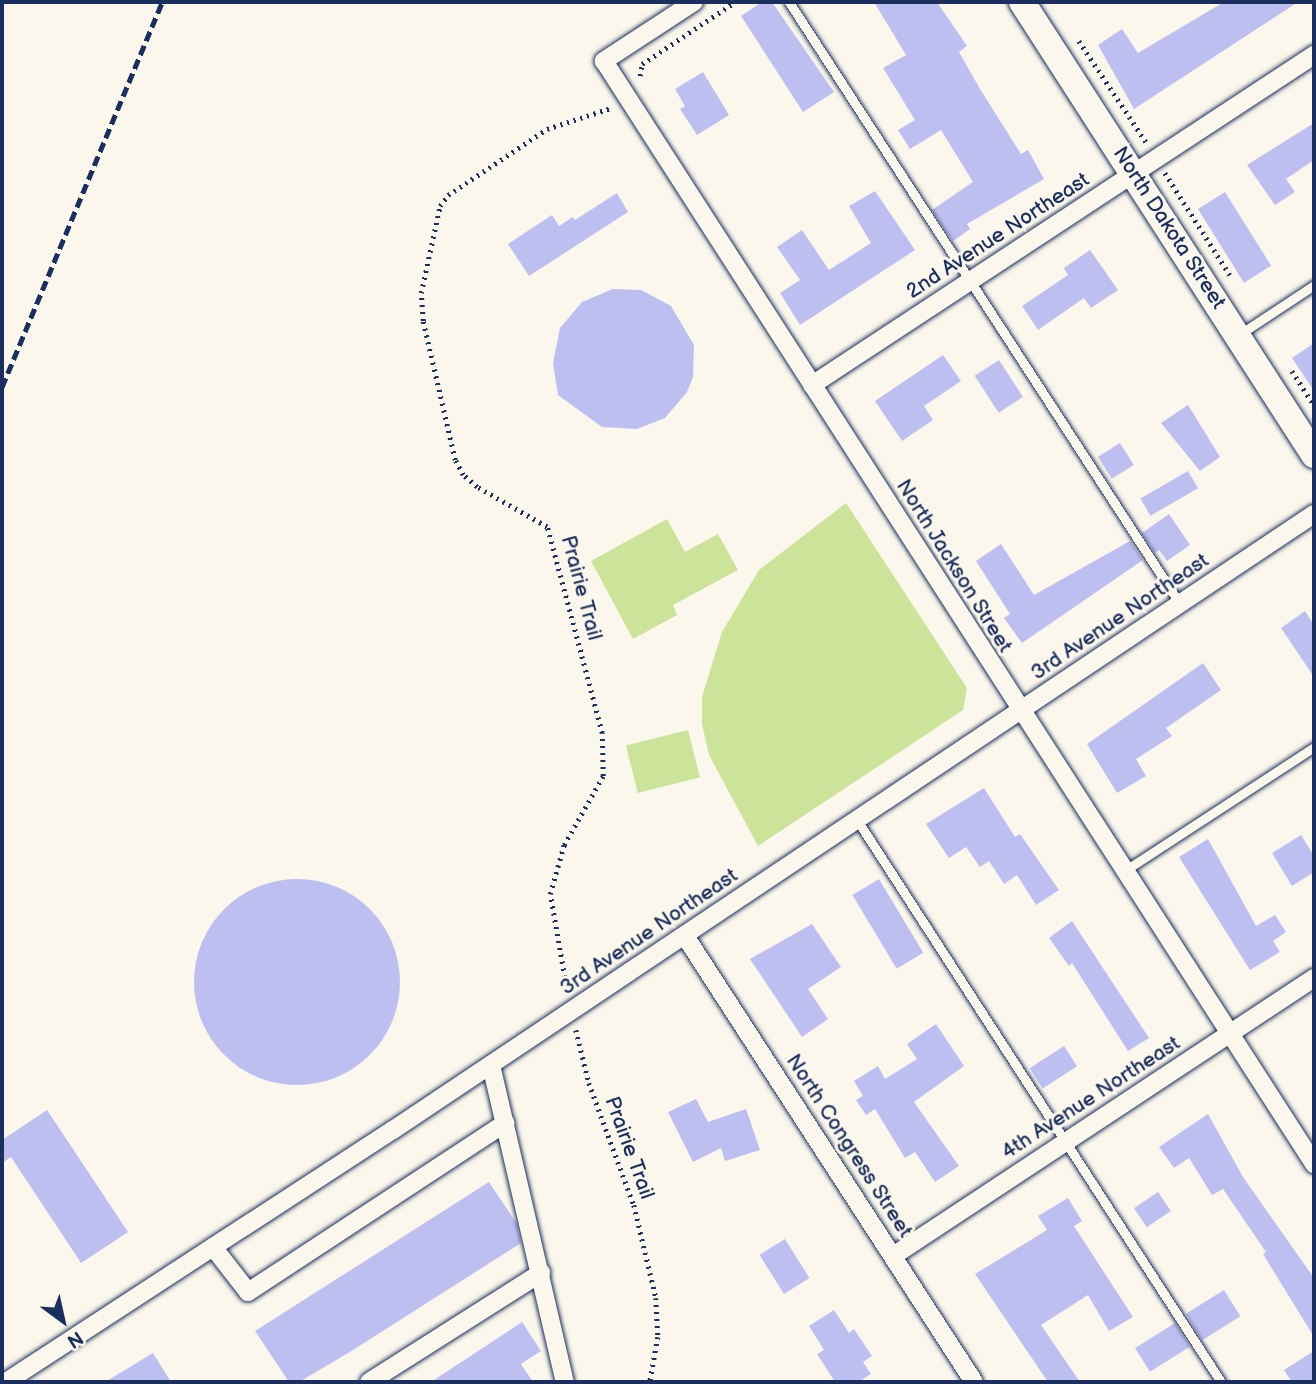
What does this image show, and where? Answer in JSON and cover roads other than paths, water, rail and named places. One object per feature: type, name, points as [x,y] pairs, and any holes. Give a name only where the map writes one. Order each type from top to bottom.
[{"type":"street","name":"North Jackson Street","points":[[694,2],[604,61],[1019,711],[1314,1164]]},
{"type":"street","name":"North Dakota Street","points":[[1030,7],[1146,166],[1238,335],[1314,455]]},
{"type":"street","name":"2nd Avenue Northeast","points":[[812,385],[1314,55]]},
{"type":"street","name":"3rd Avenue Northeast","points":[[18,1379],[1314,514]]},
{"type":"street","name":"North Congress Street","points":[[685,936],[974,1382]]},
{"type":"street","name":"4th Avenue Northeast","points":[[893,1256],[1314,978]]},
{"type":"street","points":[[491,1065],[565,1382]]},
{"type":"street","points":[[213,1247],[247,1292],[505,1123]]},
{"type":"street","points":[[369,1382],[541,1273]]},
{"type":"lane","points":[[789,2],[1180,604]]},
{"type":"lane","points":[[1238,335],[1314,285]]},
{"type":"lane","points":[[1124,871],[1314,747]]},
{"type":"lane","points":[[858,820],[1221,1382]]},
{"type":"railway","points":[[2,387],[162,2]]}]
